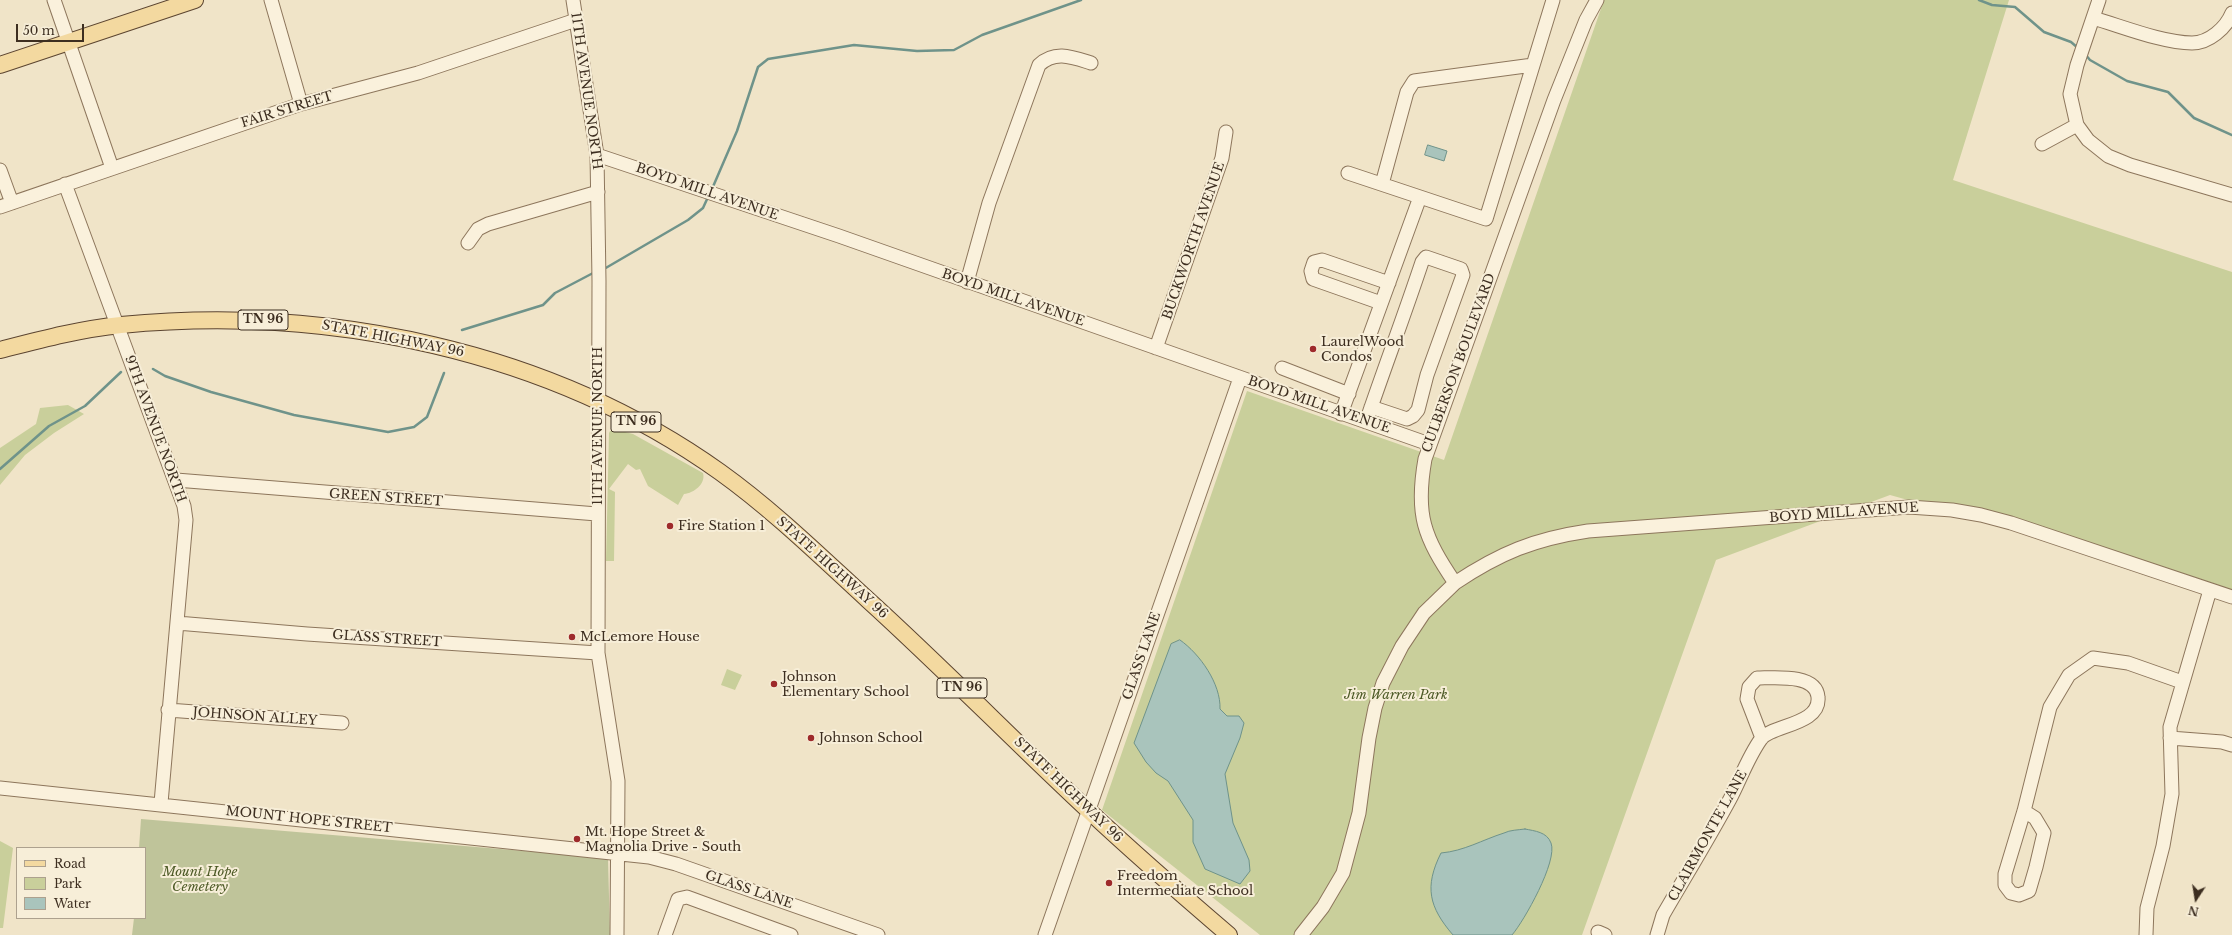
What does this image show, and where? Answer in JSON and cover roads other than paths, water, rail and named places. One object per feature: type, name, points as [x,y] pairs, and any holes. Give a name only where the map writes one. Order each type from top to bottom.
[{"type":"main road","points":[[0,65],[68,41],[195,0]]},
{"type":"main road","name":"STATE HIGHWAY 96","points":[[0,350],[116,325],[250,320],[318,324],[388,336],[460,351],[548,380],[598,402],[686,450],[720,472],[792,530],[910,638],[1088,810],[1168,884],[1229,935]]},
{"type":"street","points":[[54,0],[112,168]]},
{"type":"street","points":[[271,0],[301,104]]},
{"type":"street","name":"11TH AVENUE NORTH","points":[[573,0],[597,155],[599,281],[597,514],[598,653],[618,781],[619,852],[617,935]]},
{"type":"street","points":[[1348,173],[1486,219],[1553,0]]},
{"type":"street","name":"CULBERSON BOULEVARD","points":[[1455,583],[1435,554],[1426,534],[1421,510],[1420,487],[1429,444],[1554,100],[1586,20],[1597,0]]},
{"type":"street","points":[[2099,0],[2077,65],[2070,94],[2077,125],[2088,140],[2108,156],[2232,195]]},
{"type":"street","points":[[2093,18],[2174,41],[2194,44],[2210,38],[2221,30],[2232,13]]},
{"type":"street","name":"FAIR STREET","points":[[6,205],[301,104],[418,73],[576,20]]},
{"type":"street","points":[[968,282],[989,203],[1039,65],[1052,56],[1062,56],[1091,63]]},
{"type":"street","points":[[1382,184],[1407,92],[1414,81],[1533,65]]},
{"type":"street","points":[[2042,144],[2077,125]]},
{"type":"street","name":"BUCKWORTH AVENUE","points":[[1156,348],[1222,158],[1226,132]]},
{"type":"street","name":"BOYD MILL AVENUE","points":[[597,155],[722,196],[1429,444]]},
{"type":"street","points":[[0,170],[6,205]]},
{"type":"street","name":"9TH AVENUE NORTH","points":[[65,184],[116,325],[176,480],[184,506],[186,520],[160,803]]},
{"type":"street","points":[[468,243],[478,229],[488,224],[598,192]]},
{"type":"street","points":[[1341,414],[1420,197]]},
{"type":"street","points":[[1366,422],[1371,407],[1422,262],[1426,257],[1461,269],[1463,275],[1427,375],[1418,410],[1413,416],[1407,418],[1371,407]]},
{"type":"street","points":[[1381,303],[1313,279],[1311,272],[1314,262],[1322,260],[1389,283]]},
{"type":"street","points":[[1282,368],[1348,394]]},
{"type":"street","name":"GLASS LANE","points":[[1045,935],[1240,378]]},
{"type":"street","name":"GREEN STREET","points":[[176,480],[597,514]]},
{"type":"street","name":"BOYD MILL AVENUE","points":[[1455,583],[1501,555],[1554,536],[1588,531],[1922,507],[1981,515],[2011,523],[2232,597]]},
{"type":"street","points":[[1302,935],[1323,907],[1343,873],[1359,813],[1369,738],[1375,708],[1383,684],[1402,646],[1424,613],[1455,583]]},
{"type":"street","points":[[2146,935],[2147,908],[2163,846],[2172,794],[2170,727],[2210,590]]},
{"type":"street","name":"GLASS STREET","points":[[177,623],[307,634],[598,653]]},
{"type":"street","points":[[2024,811],[2035,818],[2044,833],[2029,891],[2019,895],[2011,893],[2005,885],[2006,874],[2024,811],[2050,707],[2069,675],[2093,658],[2128,663],[2182,682]]},
{"type":"street","points":[[1757,678],[1788,678],[1805,681],[1815,688],[1819,697],[1816,706],[1809,716],[1762,738],[1747,699],[1749,687],[1757,678]]},
{"type":"street","name":"JOHNSON ALLEY","points":[[168,710],[342,723]]},
{"type":"street","name":"CLAIRMONTE LANE","points":[[1657,935],[1663,915],[1729,800],[1762,738]]},
{"type":"street","points":[[2170,738],[2222,742],[2232,745]]},
{"type":"street","name":"MOUNT HOPE STREET","points":[[0,788],[160,803],[619,852]]},
{"type":"street","name":"GLASS LANE","points":[[619,852],[649,857],[676,864],[878,935]]},
{"type":"street","points":[[665,935],[678,899],[687,897],[791,935]]},
{"type":"water","points":[[1428,145],[1447,151],[1444,161],[1425,155]]},
{"type":"water","points":[[1180,640],[1195,653],[1208,670],[1217,690],[1220,709],[1227,716],[1239,716],[1244,723],[1240,738],[1225,774],[1233,823],[1249,860],[1250,871],[1240,884],[1205,869],[1193,842],[1193,820],[1168,781],[1156,773],[1146,762],[1134,743],[1171,644]]},
{"type":"water","points":[[1525,829],[1533,830],[1547,836],[1551,843],[1552,852],[1550,863],[1539,890],[1517,928],[1512,935],[1453,935],[1445,925],[1434,906],[1432,896],[1432,876],[1441,853],[1465,848],[1509,831]]},
{"type":"waterway","points":[[712,189],[737,131],[758,67],[768,59],[854,45],[917,51],[954,50],[982,35],[1081,0]]},
{"type":"waterway","points":[[1979,0],[1992,5],[2015,7],[2044,32],[2071,42],[2078,48]]},
{"type":"waterway","points":[[2085,54],[2090,60],[2127,81],[2168,92],[2194,118],[2232,135]]},
{"type":"waterway","points":[[604,269],[688,220],[703,208],[708,197]]},
{"type":"waterway","points":[[462,330],[543,305],[555,293],[595,272]]},
{"type":"waterway","points":[[153,369],[165,376],[211,392],[294,415],[388,432],[414,427],[427,417],[444,373]]},
{"type":"waterway","points":[[0,469],[49,426],[85,406],[121,372]]},
{"type":"place","name":"LaurelWood Condos","points":[[1313,349]]},
{"type":"place","name":"Fire Station 1","points":[[670,526]]},
{"type":"place","name":"McLemore House","points":[[572,637]]},
{"type":"place","name":"Johnson Elementary School","points":[[774,684]]},
{"type":"place","name":"Johnson School","points":[[811,738]]},
{"type":"place","name":"Mt. Hope Street & Magnolia Drive - South","points":[[577,839]]},
{"type":"place","name":"Freedom Intermediate School","points":[[1109,883]]},
{"type":"park label","name":"Jim Warren Park","points":[[1396,695]]},
{"type":"park label","name":"Mount Hope Cemetery","points":[[200,880]]}]
